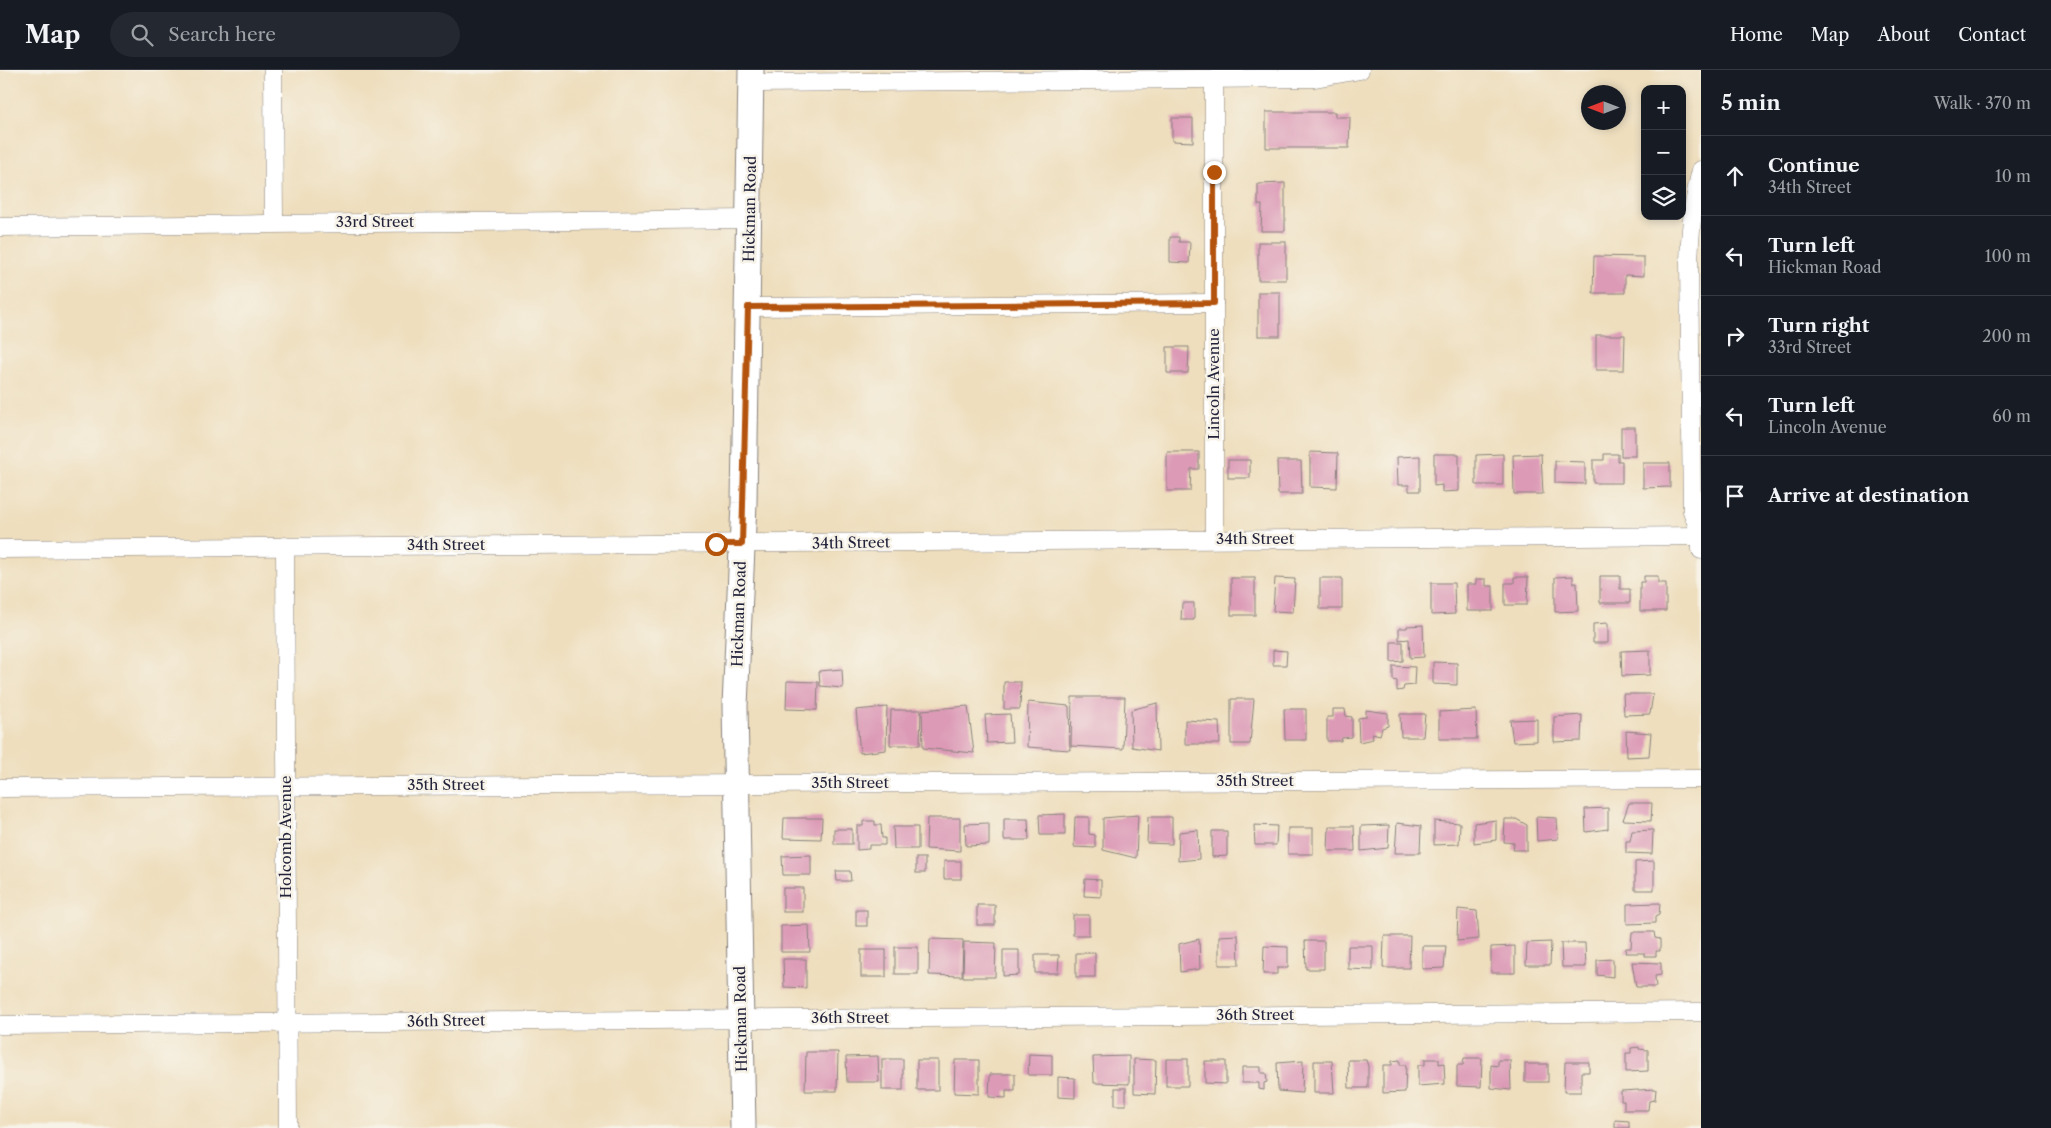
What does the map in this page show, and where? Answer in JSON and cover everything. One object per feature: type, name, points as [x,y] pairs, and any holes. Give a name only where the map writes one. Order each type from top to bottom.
[{"type":"main road","name":"Hickman Road","points":[[743,1128],[735,706],[742,544],[750,219],[751,76]]},
{"type":"street","points":[[273,70],[274,223]]},
{"type":"street","points":[[751,76],[1105,75],[1315,78],[1334,72],[1360,70]]},
{"type":"street","name":"Lincoln Avenue","points":[[1214,78],[1214,540]]},
{"type":"street","points":[[1701,170],[1691,222],[1689,262],[1692,511],[1701,536],[1701,550]]},
{"type":"street","name":"33rd Street","points":[[0,227],[750,219]]},
{"type":"street","points":[[748,307],[1214,303]]},
{"type":"street","name":"34th Street","points":[[0,549],[1701,536]]},
{"type":"street","name":"Holcomb Avenue","points":[[285,546],[288,1128]]},
{"type":"street","name":"35th Street","points":[[0,788],[1701,779]]},
{"type":"street","name":"36th Street","points":[[0,1025],[1701,1012]]},
{"type":"building","points":[[1266,112],[1335,112],[1335,117],[1350,117],[1349,148],[1266,148]]},
{"type":"building","points":[[1172,118],[1193,118],[1193,142],[1172,141]]},
{"type":"building","points":[[1285,183],[1285,231],[1261,231],[1262,205],[1258,205],[1258,184]]},
{"type":"building","points":[[1170,237],[1179,237],[1179,242],[1190,242],[1189,263],[1170,262]]},
{"type":"building","points":[[1258,242],[1286,242],[1286,280],[1258,280]]},
{"type":"building","points":[[1594,256],[1644,257],[1644,276],[1625,275],[1625,293],[1593,293]]},
{"type":"building","points":[[1258,292],[1280,292],[1280,336],[1258,336]]},
{"type":"building","points":[[1596,335],[1625,335],[1624,370],[1596,370]]},
{"type":"building","points":[[1167,347],[1189,347],[1188,373],[1167,373]]},
{"type":"building","points":[[1621,427],[1635,427],[1635,456],[1621,456]]},
{"type":"building","points":[[1167,452],[1199,452],[1199,469],[1191,469],[1190,491],[1167,491]]},
{"type":"building","points":[[1310,452],[1338,453],[1337,488],[1310,487]]},
{"type":"building","points":[[1434,454],[1459,454],[1459,491],[1442,492],[1442,485],[1434,486]]},
{"type":"building","points":[[1503,454],[1503,485],[1476,485],[1476,455]]},
{"type":"building","points":[[1541,454],[1543,494],[1514,494],[1513,455]]},
{"type":"building","points":[[1604,454],[1618,454],[1618,461],[1622,461],[1622,483],[1593,483],[1593,460],[1604,460]]},
{"type":"building","points":[[1420,456],[1420,491],[1409,491],[1409,485],[1398,485],[1397,457]]},
{"type":"building","points":[[1228,460],[1250,460],[1250,478],[1228,478]]},
{"type":"building","points":[[1277,461],[1301,461],[1302,494],[1278,494]]},
{"type":"building","points":[[1555,461],[1585,462],[1585,484],[1555,483]]},
{"type":"building","points":[[1643,463],[1670,463],[1670,487],[1643,488]]},
{"type":"building","points":[[1573,576],[1573,583],[1577,583],[1578,611],[1555,612],[1555,577]]},
{"type":"building","points":[[1600,576],[1620,576],[1620,589],[1630,589],[1630,603],[1600,603]]},
{"type":"building","points":[[1644,576],[1658,576],[1658,583],[1666,583],[1666,611],[1640,611],[1640,582],[1644,582]]},
{"type":"building","points":[[1514,577],[1528,577],[1527,605],[1505,605],[1505,583],[1514,583]]},
{"type":"building","points":[[1231,578],[1255,578],[1255,615],[1231,615]]},
{"type":"building","points":[[1275,578],[1295,579],[1293,612],[1273,611]]},
{"type":"building","points":[[1320,578],[1342,578],[1342,609],[1320,609]]},
{"type":"building","points":[[1476,579],[1486,579],[1486,586],[1493,586],[1493,611],[1467,611],[1467,584],[1476,584]]},
{"type":"building","points":[[1431,583],[1454,583],[1455,614],[1431,615]]},
{"type":"building","points":[[1182,603],[1194,603],[1194,620],[1181,620]]},
{"type":"building","points":[[1608,623],[1608,643],[1593,643],[1593,624]]},
{"type":"building","points":[[1423,625],[1424,657],[1410,658],[1409,639],[1399,640],[1399,628]]},
{"type":"building","points":[[1391,642],[1403,642],[1403,661],[1391,662]]},
{"type":"building","points":[[1273,650],[1287,651],[1286,665],[1273,665]]},
{"type":"building","points":[[1650,650],[1650,675],[1622,676],[1621,651]]},
{"type":"building","points":[[1433,662],[1457,663],[1457,685],[1433,684]]},
{"type":"building","points":[[1393,666],[1415,667],[1414,685],[1404,686],[1403,690],[1397,691],[1397,681],[1393,680]]},
{"type":"building","points":[[842,669],[843,688],[820,686],[819,671]]},
{"type":"building","points":[[787,681],[818,682],[817,710],[786,709]]},
{"type":"building","points":[[1004,682],[1021,682],[1020,709],[1004,709]]},
{"type":"building","points":[[1623,694],[1653,694],[1650,714],[1624,715]]},
{"type":"building","points":[[1072,697],[1125,697],[1123,749],[1071,746]]},
{"type":"building","points":[[1231,699],[1254,699],[1250,744],[1231,744]]},
{"type":"building","points":[[1028,702],[1069,706],[1070,750],[1027,747]]},
{"type":"building","points":[[1157,703],[1158,751],[1132,747],[1131,710]]},
{"type":"building","points":[[968,706],[974,753],[923,748],[922,710]]},
{"type":"building","points":[[887,707],[886,750],[860,753],[856,710]]},
{"type":"building","points":[[1284,709],[1306,709],[1306,740],[1285,740]]},
{"type":"building","points":[[1333,709],[1345,709],[1346,716],[1352,717],[1352,737],[1342,738],[1341,741],[1327,741],[1327,717],[1333,717]]},
{"type":"building","points":[[891,710],[921,710],[920,745],[890,745]]},
{"type":"building","points":[[1366,710],[1388,713],[1388,726],[1382,728],[1380,735],[1372,733],[1373,739],[1359,742],[1358,718],[1366,717]]},
{"type":"building","points":[[1476,710],[1477,739],[1439,739],[1439,712]]},
{"type":"building","points":[[1010,714],[1012,742],[987,743],[985,715]]},
{"type":"building","points":[[1400,714],[1425,714],[1423,737],[1401,737]]},
{"type":"building","points":[[1582,715],[1581,741],[1554,742],[1554,717]]},
{"type":"building","points":[[1537,719],[1537,741],[1513,742],[1510,720]]},
{"type":"building","points":[[1185,720],[1219,722],[1220,744],[1185,744]]},
{"type":"building","points":[[1626,731],[1651,733],[1649,756],[1627,757]]},
{"type":"building","points":[[1629,803],[1652,803],[1651,821],[1623,820]]},
{"type":"building","points":[[1608,808],[1608,829],[1586,832],[1585,809]]},
{"type":"building","points":[[1065,814],[1065,835],[1040,835],[1039,815]]},
{"type":"building","points":[[1138,815],[1136,858],[1103,850],[1103,818]]},
{"type":"building","points":[[1075,817],[1089,817],[1089,834],[1095,835],[1095,848],[1074,847]]},
{"type":"building","points":[[1148,817],[1172,817],[1172,844],[1147,843]]},
{"type":"building","points":[[1536,817],[1557,818],[1558,839],[1537,841]]},
{"type":"building","points":[[784,818],[822,818],[821,839],[783,838]]},
{"type":"building","points":[[927,818],[960,818],[960,851],[926,849]]},
{"type":"building","points":[[1004,819],[1028,819],[1029,840],[1004,840]]},
{"type":"building","points":[[1505,819],[1516,819],[1527,825],[1527,850],[1513,850],[1514,843],[1504,842]]},
{"type":"building","points":[[1496,820],[1496,840],[1474,843],[1474,823]]},
{"type":"building","points":[[863,821],[875,821],[875,825],[881,825],[882,838],[885,838],[885,845],[869,845],[869,849],[857,850],[857,826],[863,826]]},
{"type":"building","points":[[1434,821],[1460,823],[1459,844],[1434,845]]},
{"type":"building","points":[[989,823],[989,845],[966,846],[965,824]]},
{"type":"building","points":[[1397,823],[1421,826],[1420,853],[1395,853]]},
{"type":"building","points":[[1254,825],[1277,826],[1276,845],[1255,845]]},
{"type":"building","points":[[1389,825],[1388,848],[1361,851],[1361,826]]},
{"type":"building","points":[[1329,826],[1354,826],[1355,851],[1328,851]]},
{"type":"building","points":[[893,827],[918,827],[918,849],[894,849]]},
{"type":"building","points":[[1288,828],[1313,828],[1313,854],[1288,854]]},
{"type":"building","points":[[834,829],[852,829],[852,844],[834,844]]},
{"type":"building","points":[[1198,830],[1199,859],[1178,861],[1179,832]]},
{"type":"building","points":[[1653,830],[1652,854],[1626,853],[1626,841],[1630,841],[1632,831]]},
{"type":"building","points":[[1212,831],[1227,831],[1227,856],[1212,857]]},
{"type":"building","points":[[811,855],[811,875],[783,875],[782,856]]},
{"type":"building","points":[[916,858],[925,858],[925,873],[916,873]]},
{"type":"building","points":[[944,861],[961,861],[961,879],[944,879]]},
{"type":"building","points":[[1654,861],[1654,890],[1635,890],[1635,862]]},
{"type":"building","points":[[836,871],[850,871],[851,881],[837,881]]},
{"type":"building","points":[[1085,879],[1101,880],[1101,897],[1084,896]]},
{"type":"building","points":[[783,888],[803,888],[803,912],[783,912]]},
{"type":"building","points":[[1660,903],[1659,915],[1655,917],[1655,923],[1627,924],[1627,904]]},
{"type":"building","points":[[977,905],[995,905],[995,925],[977,925]]},
{"type":"building","points":[[1458,909],[1477,911],[1479,939],[1457,941]]},
{"type":"building","points":[[856,910],[867,910],[867,926],[856,926]]},
{"type":"building","points":[[1073,915],[1089,915],[1089,935],[1073,935]]},
{"type":"building","points":[[809,925],[810,952],[781,952],[781,926]]},
{"type":"building","points":[[1632,932],[1654,932],[1655,938],[1660,939],[1660,951],[1656,951],[1656,956],[1645,956],[1645,953],[1625,953],[1626,948],[1631,948]]},
{"type":"building","points":[[1238,935],[1239,965],[1219,965],[1219,936]]},
{"type":"building","points":[[1384,936],[1410,936],[1409,968],[1383,968]]},
{"type":"building","points":[[930,939],[963,940],[962,976],[929,975]]},
{"type":"building","points":[[1199,939],[1200,969],[1180,972],[1179,944]]},
{"type":"building","points":[[1305,941],[1324,941],[1324,969],[1306,969]]},
{"type":"building","points":[[964,942],[996,943],[995,977],[963,977]]},
{"type":"building","points":[[1551,942],[1550,965],[1526,965],[1527,943]]},
{"type":"building","points":[[1561,943],[1585,943],[1586,967],[1562,967]]},
{"type":"building","points":[[1264,946],[1288,947],[1288,968],[1277,968],[1277,974],[1263,974]]},
{"type":"building","points":[[1348,946],[1373,946],[1373,970],[1348,969]]},
{"type":"building","points":[[1422,946],[1446,946],[1444,968],[1422,969]]},
{"type":"building","points":[[1515,946],[1515,973],[1491,973],[1491,947]]},
{"type":"building","points":[[895,947],[918,947],[918,974],[895,974]]},
{"type":"building","points":[[861,950],[886,950],[886,977],[861,977]]},
{"type":"building","points":[[1003,950],[1019,950],[1019,975],[1003,976]]},
{"type":"building","points":[[1076,953],[1095,953],[1095,977],[1076,977]]},
{"type":"building","points":[[1035,955],[1059,955],[1058,973],[1035,973]]},
{"type":"building","points":[[783,959],[806,959],[806,988],[784,987]]},
{"type":"building","points":[[1613,959],[1613,977],[1597,975],[1597,960]]},
{"type":"building","points":[[1632,962],[1661,963],[1661,975],[1655,976],[1656,987],[1636,987]]},
{"type":"building","points":[[1639,1047],[1639,1049],[1648,1050],[1648,1071],[1626,1072],[1626,1053],[1631,1053],[1631,1048]]},
{"type":"building","points":[[806,1052],[838,1052],[837,1091],[805,1091]]},
{"type":"building","points":[[1029,1054],[1052,1055],[1052,1075],[1028,1075]]},
{"type":"building","points":[[878,1056],[879,1082],[847,1082],[846,1057]]},
{"type":"building","points":[[1129,1056],[1129,1084],[1094,1083],[1093,1057]]},
{"type":"building","points":[[1464,1058],[1482,1058],[1481,1087],[1457,1086],[1457,1065],[1463,1065]]},
{"type":"building","points":[[882,1059],[903,1059],[903,1090],[882,1090]]},
{"type":"building","points":[[1134,1059],[1156,1060],[1155,1094],[1134,1093]]},
{"type":"building","points":[[1166,1059],[1188,1059],[1188,1086],[1166,1086]]},
{"type":"building","points":[[1425,1059],[1439,1059],[1439,1064],[1444,1063],[1445,1084],[1418,1086],[1418,1065],[1425,1065]]},
{"type":"building","points":[[917,1060],[938,1060],[938,1090],[917,1090]]},
{"type":"building","points":[[955,1060],[979,1060],[979,1094],[954,1093]]},
{"type":"building","points":[[1348,1060],[1366,1060],[1368,1066],[1368,1088],[1349,1088]]},
{"type":"building","points":[[1400,1060],[1400,1065],[1406,1065],[1405,1092],[1383,1093],[1383,1065],[1392,1065],[1392,1061]]},
{"type":"building","points":[[1498,1060],[1510,1060],[1511,1090],[1491,1088],[1491,1065],[1498,1066]]},
{"type":"building","points":[[1205,1061],[1226,1061],[1226,1084],[1205,1083]]},
{"type":"building","points":[[1303,1061],[1302,1093],[1278,1091],[1277,1063]]},
{"type":"building","points":[[1314,1061],[1332,1061],[1334,1093],[1314,1093]]},
{"type":"building","points":[[1565,1062],[1589,1062],[1589,1072],[1581,1072],[1581,1092],[1564,1092]]},
{"type":"building","points":[[1525,1064],[1548,1064],[1548,1082],[1525,1082]]},
{"type":"building","points":[[1242,1067],[1261,1067],[1261,1073],[1266,1073],[1267,1082],[1264,1083],[1264,1090],[1259,1089],[1259,1083],[1242,1083]]},
{"type":"building","points":[[990,1074],[1015,1074],[1015,1091],[1006,1091],[1006,1098],[989,1097]]},
{"type":"building","points":[[1058,1077],[1075,1078],[1075,1098],[1058,1097]]},
{"type":"building","points":[[1115,1088],[1126,1088],[1126,1105],[1115,1105]]},
{"type":"building","points":[[1656,1089],[1655,1100],[1649,1101],[1648,1110],[1624,1110],[1624,1101],[1621,1101],[1621,1091]]},
{"type":"building","points":[[1615,1120],[1629,1121],[1629,1128],[1615,1128]]},
{"type":"route","points":[[716,544],[742,544],[748,307],[1214,303],[1214,172]]}]
